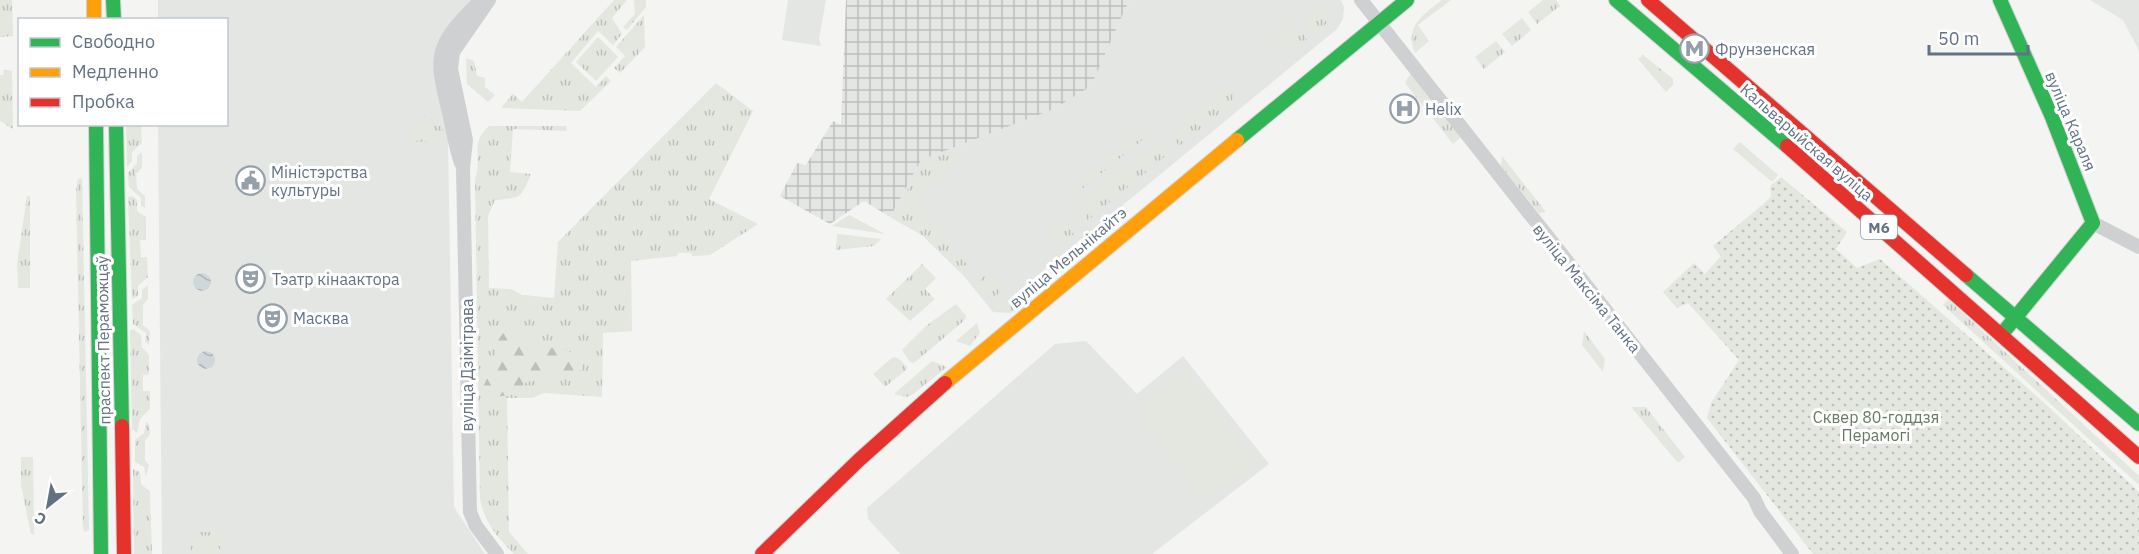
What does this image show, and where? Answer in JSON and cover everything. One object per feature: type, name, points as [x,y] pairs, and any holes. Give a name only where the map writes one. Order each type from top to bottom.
[{"type":"main road","points":[[93,0],[94,18]]},
{"type":"main road","points":[[113,0],[114,18]]},
{"type":"main road","name":"вуліца Мельнікайтэ","points":[[762,554],[863,456],[964,367],[1407,0]]},
{"type":"main road","name":"Кальварыйская вуліца","points":[[1616,0],[1793,150],[2139,457]]},
{"type":"main road","name":"Кальварыйская вуліца","points":[[1648,0],[2139,424]]},
{"type":"main road","name":"вуліца Караля","points":[[2000,0],[2056,128],[2093,223]]},
{"type":"main road","name":"праспект Пераможцаў","points":[[96,126],[101,554]]},
{"type":"main road","name":"праспект Пераможцаў","points":[[116,126],[124,554]]},
{"type":"main road","points":[[2000,336],[2093,223]]},
{"type":"street","name":"вуліца Дзімітрава","points":[[463,168],[453,138],[438,63],[452,31],[482,0]]},
{"type":"street","name":"вуліца Дзімітрава","points":[[489,0],[453,52],[451,69],[466,140],[463,168],[470,512],[480,532],[497,554]]},
{"type":"street","name":"вуліца Максіма Танка","points":[[1361,0],[1754,498],[1760,511],[1792,554]]},
{"type":"street","points":[[2093,223],[2139,246]]},
{"type":"shaded area","points":[[158,0],[475,0],[447,28],[436,46],[434,79],[448,140],[454,507],[485,554],[162,554],[158,126],[228,126],[228,18],[158,18]]},
{"type":"shaded area","points":[[788,0],[826,0],[819,39],[821,46],[782,40]]},
{"type":"shaded area","points":[[846,0],[1129,0],[1091,86],[1054,109],[921,160],[890,217],[864,201],[830,224],[780,196],[797,163],[806,165],[833,121],[841,125]]},
{"type":"shaded area","points":[[1129,0],[1341,0],[1344,7],[1343,19],[1337,29],[993,312],[963,275],[922,235],[890,217],[921,160],[1054,109],[1091,86]]},
{"type":"shaded area","points":[[2090,0],[2139,0],[2139,51],[2123,20]]},
{"type":"shaded area","points":[[1086,341],[1137,394],[1183,356],[1269,464],[1152,554],[900,554],[868,519],[867,508],[1055,344]]},
{"type":"green space","points":[[0,0],[12,0],[13,36],[0,37]]},
{"type":"green space","points":[[614,0],[627,0],[612,18],[622,34],[613,45],[598,31],[571,63],[596,87],[606,76],[611,81],[580,111],[501,108],[513,94],[522,102]]},
{"type":"green space","points":[[634,0],[646,0],[646,7],[627,30],[623,27],[635,14]]},
{"type":"green space","points":[[1442,0],[1451,0],[1418,25],[1429,41],[1415,53],[1412,35],[1417,22]]},
{"type":"green space","points":[[1543,0],[1556,0],[1560,6],[1537,24],[1528,12]]},
{"type":"green space","points":[[1325,1],[1328,4],[1326,24],[1312,34],[1303,18]]},
{"type":"green space","points":[[644,15],[645,47],[620,73],[614,68],[625,56],[616,47]]},
{"type":"green space","points":[[1522,18],[1531,30],[1512,46],[1502,34]]},
{"type":"green space","points":[[1293,26],[1298,26],[1307,40],[1294,50],[1277,49],[1273,43]]},
{"type":"green space","points":[[598,37],[618,57],[596,81],[576,62]]},
{"type":"green space","points":[[1496,41],[1505,52],[1484,69],[1475,57]]},
{"type":"green space","points":[[1643,55],[1673,79],[1673,85],[1666,92],[1638,59]]},
{"type":"green space","points":[[466,58],[474,61],[477,76],[485,78],[485,87],[495,95],[488,102],[467,84]]},
{"type":"green space","points":[[4,70],[12,71],[13,129],[0,121],[0,75],[3,75]]},
{"type":"green space","points":[[1411,72],[1461,137],[1453,144],[1405,83]]},
{"type":"green space","points":[[716,83],[753,111],[709,199],[758,224],[710,255],[692,256],[691,253],[678,253],[677,256],[631,261],[632,331],[603,333],[602,397],[544,393],[532,398],[507,398],[509,532],[528,554],[514,554],[493,529],[480,499],[475,179],[479,139],[489,126],[566,126],[567,131],[513,129],[510,172],[531,174],[525,189],[519,196],[495,200],[488,216],[489,288],[511,289],[522,295],[554,298],[558,242]]},
{"type":"green space","points":[[1229,83],[1234,94],[1230,105],[1179,146],[1170,132]]},
{"type":"green space","points":[[424,115],[441,127],[446,136],[442,141],[410,142],[408,133]]},
{"type":"green space","points":[[126,126],[141,126],[142,143],[132,152],[132,161],[127,167]]},
{"type":"green space","points":[[1147,127],[1151,133],[1071,198],[1066,192]]},
{"type":"green space","points":[[1158,140],[1169,153],[1088,220],[1077,207]]},
{"type":"green space","points":[[1740,142],[1778,175],[1772,182],[1733,149]]},
{"type":"green space","points":[[960,148],[963,156],[914,201],[971,269],[963,275],[922,235],[892,218],[922,163]]},
{"type":"green space","points":[[142,152],[142,168],[136,173],[137,189],[145,196],[145,208],[141,206],[141,198],[129,187],[128,173],[137,163],[137,156]]},
{"type":"green space","points":[[1502,156],[1546,212],[1539,213],[1501,166]]},
{"type":"green space","name":"Сквер 80-годдзя Перамогі","points":[[1781,177],[1847,232],[1836,249],[1857,268],[1880,259],[2040,399],[2139,492],[2139,554],[1813,554],[1707,418],[1711,403],[1739,360],[1688,303],[1677,308],[1663,292],[1694,263],[1705,274],[1721,256],[1713,246],[1768,200],[1771,196],[1770,186]]},
{"type":"green space","points":[[82,178],[89,530],[85,532],[83,529],[76,190],[78,179]]},
{"type":"green space","points":[[27,196],[30,196],[30,288],[18,288],[17,264]]},
{"type":"green space","points":[[132,196],[137,200],[137,211],[146,217],[146,240],[140,240],[141,257],[147,257],[148,277],[138,286],[138,296],[132,299],[128,197]]},
{"type":"green space","points":[[849,215],[885,234],[832,226]]},
{"type":"green space","points":[[1061,220],[1074,234],[1064,241],[1056,241],[1047,230]]},
{"type":"green space","points":[[837,234],[881,239],[874,246],[836,250]]},
{"type":"green space","points":[[1080,244],[1078,257],[1011,313],[993,312],[1009,298],[1036,289],[1058,262]]},
{"type":"green space","points":[[922,264],[936,278],[925,289],[935,299],[910,321],[886,299]]},
{"type":"green space","points":[[988,273],[994,274],[1006,287],[992,299],[986,299],[974,285]]},
{"type":"green space","points":[[148,285],[148,299],[143,305],[143,325],[150,331],[149,345],[145,341],[146,333],[133,324],[132,305],[142,298],[142,290]]},
{"type":"green space","points":[[1948,299],[2139,476],[2139,485],[1943,305]]},
{"type":"green space","points":[[956,304],[966,316],[965,320],[914,363],[910,362],[902,350],[926,326]]},
{"type":"green space","points":[[977,323],[980,333],[970,346],[956,341]]},
{"type":"green space","points":[[133,329],[141,335],[142,347],[149,355],[149,374],[143,375],[143,391],[150,391],[150,409],[140,419],[137,433],[132,429],[130,331]]},
{"type":"green space","points":[[505,331],[519,337],[534,350],[556,348],[568,351],[583,367],[571,377],[545,377],[524,383],[519,394],[493,397],[482,393],[493,366],[497,343]]},
{"type":"green space","points":[[1584,331],[1605,359],[1603,372],[1582,345]]},
{"type":"green space","points":[[893,357],[898,358],[907,367],[885,387],[873,374]]},
{"type":"green space","points":[[932,361],[947,367],[912,395],[906,397],[894,394]]},
{"type":"green space","points":[[1185,370],[1256,462],[1206,501],[1135,410]]},
{"type":"green space","points":[[1631,407],[1646,407],[1685,457],[1678,463]]},
{"type":"green space","points":[[146,422],[149,424],[150,434],[145,441],[145,460],[149,465],[146,477],[144,467],[135,462],[135,440],[144,433]]},
{"type":"green space","points":[[21,457],[33,457],[34,534],[31,534],[21,485]]},
{"type":"green space","points":[[133,469],[140,472],[141,484],[150,492],[152,554],[134,554]]},
{"type":"green space","points":[[190,532],[223,532],[221,547],[215,554],[191,554]]},
{"type":"water","points":[[198,273],[206,273],[211,278],[209,289],[198,291],[193,286],[193,278]]},
{"type":"water","points":[[202,351],[210,351],[215,356],[213,367],[202,369],[197,364],[197,356]]},
{"type":"traffic: fast","points":[[113,0],[114,18]]},
{"type":"traffic: fast","points":[[1237,140],[1407,0]]},
{"type":"traffic: fast","points":[[1616,0],[1787,146]]},
{"type":"traffic: fast","points":[[2000,0],[2052,117],[2093,223],[2006,329]]},
{"type":"traffic: fast","points":[[96,126],[101,554]]},
{"type":"traffic: fast","points":[[116,126],[122,426]]},
{"type":"traffic: fast","points":[[1966,275],[2139,424]]},
{"type":"traffic: slow","points":[[94,0],[94,18]]},
{"type":"traffic: slow","points":[[945,383],[1237,140]]},
{"type":"traffic: jam","points":[[1648,0],[1966,275]]},
{"type":"traffic: jam","points":[[1787,146],[2139,457]]},
{"type":"traffic: jam","points":[[762,554],[859,460],[945,383]]},
{"type":"traffic: jam","points":[[122,426],[124,554]]},
{"type":"place","name":"Фрунзенская","points":[[1694,49]]},
{"type":"place","name":"Helix","points":[[1404,109]]},
{"type":"place","name":"Міністэрства культуры","points":[[250,181]]},
{"type":"place","name":"Тэатр кінаактора","points":[[251,279]]},
{"type":"place","name":"Масква","points":[[272,318]]}]
